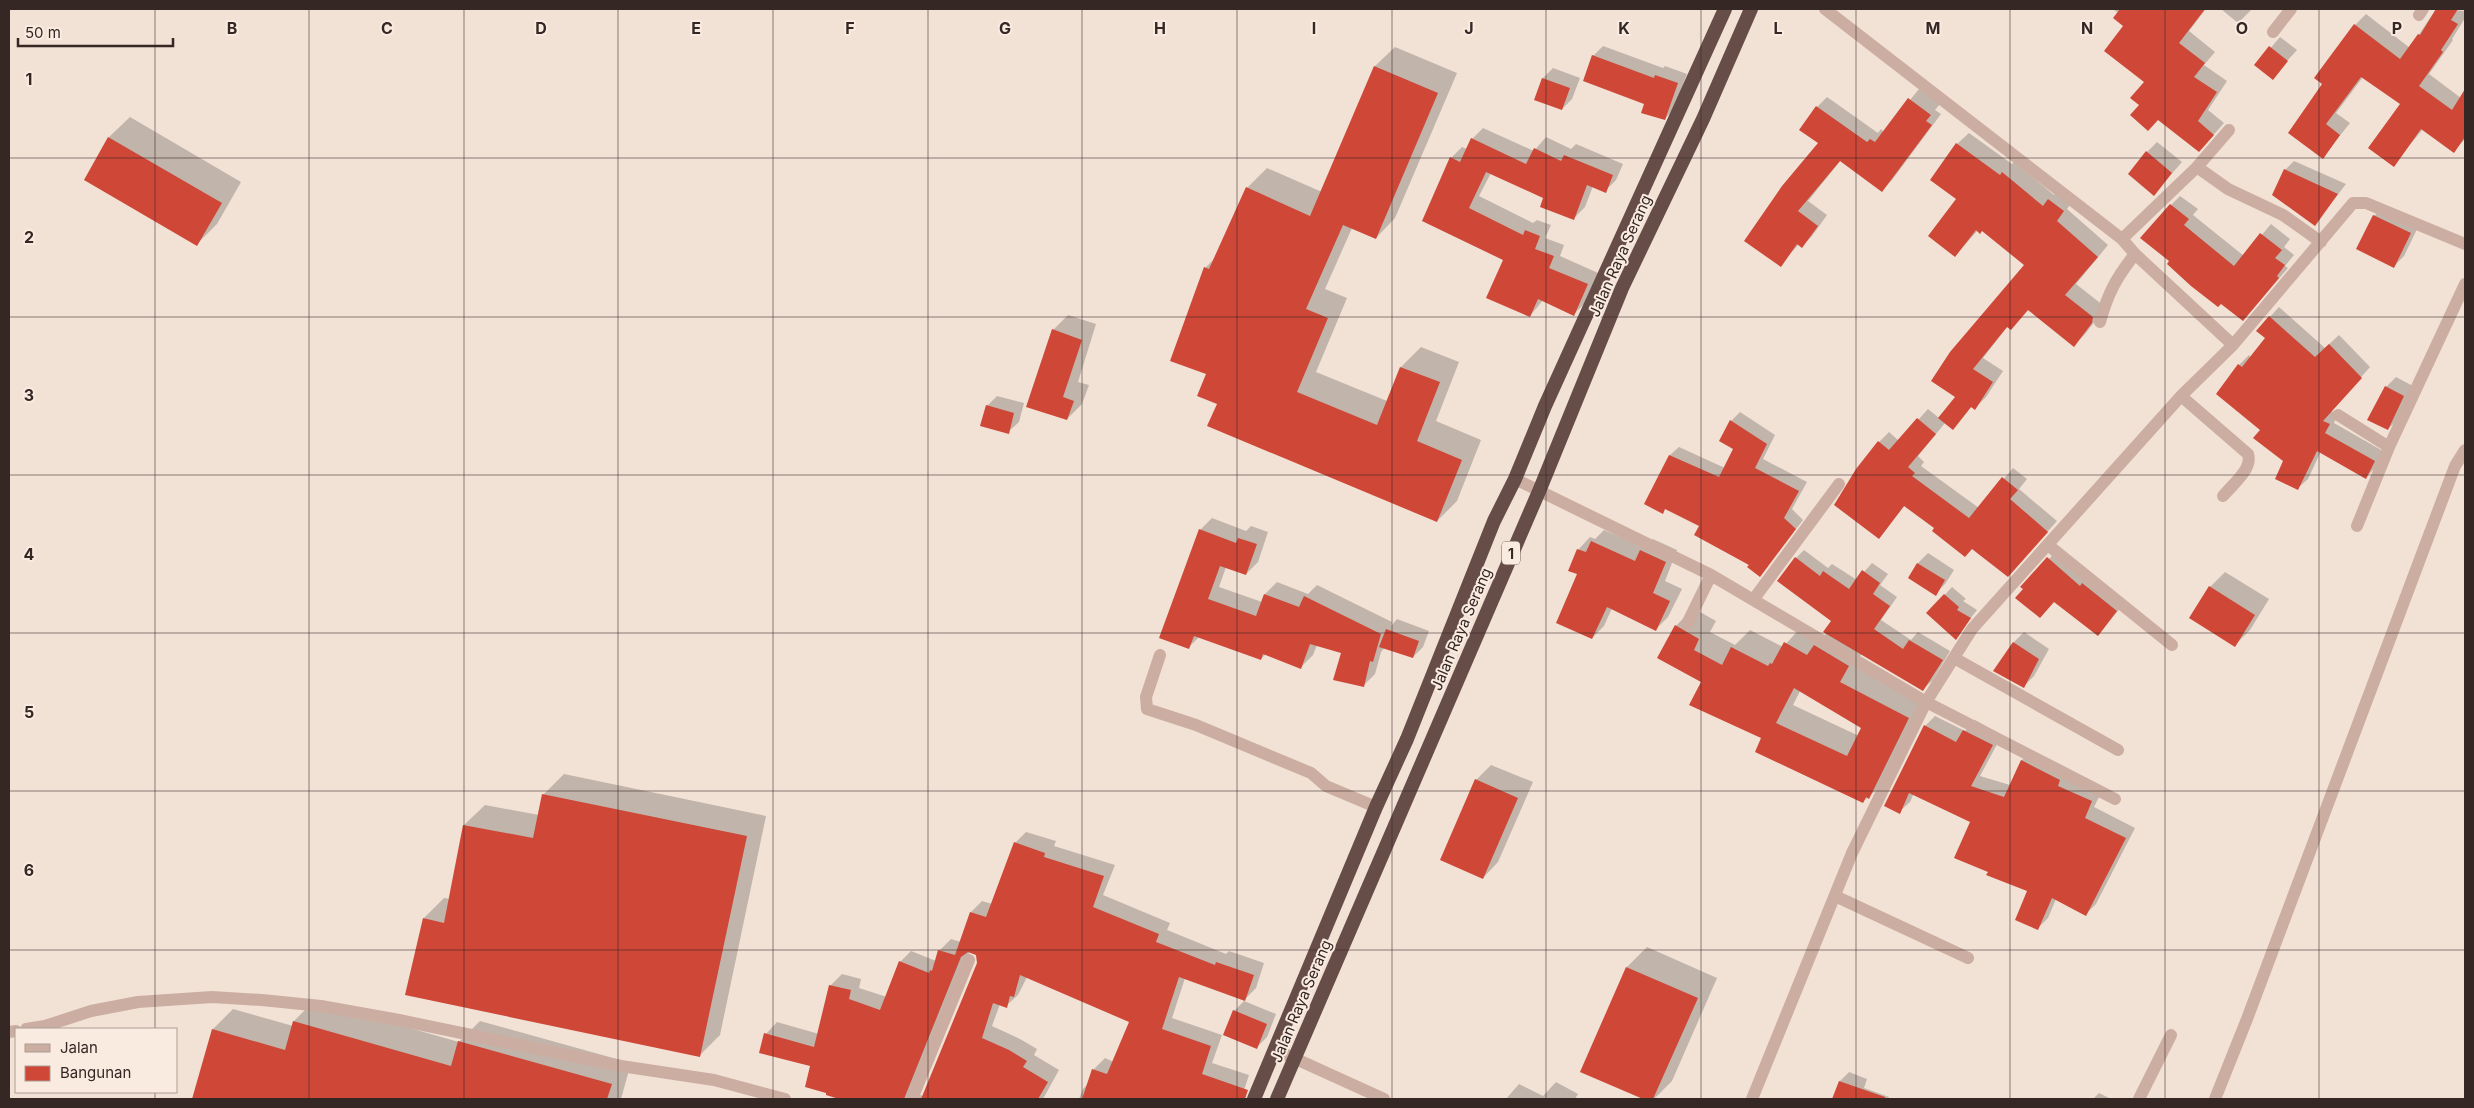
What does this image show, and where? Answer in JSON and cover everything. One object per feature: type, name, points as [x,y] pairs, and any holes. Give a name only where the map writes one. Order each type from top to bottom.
[{"type":"highway","name":"Jalan Raya Serang","points":[[1254,1099],[1376,807],[1407,739],[1494,521],[1515,479],[1545,406],[1724,9]]},
{"type":"highway","name":"Jalan Raya Serang","points":[[1277,1099],[1540,489],[1622,288],[1703,119],[1752,9]]},
{"type":"street","points":[[1825,9],[2122,239],[2233,345]]},
{"type":"street","points":[[2273,32],[2291,9]]},
{"type":"street","points":[[2122,239],[2197,166],[2229,130]]},
{"type":"street","points":[[2197,166],[2228,189],[2283,215],[2322,242]]},
{"type":"street","points":[[1753,1099],[1852,853],[1926,702],[1972,628],[2000,595],[2048,546],[2181,396],[2233,345],[2353,203],[2366,203],[2465,244]]},
{"type":"street","points":[[2100,322],[2107,296],[2117,277],[2136,254]]},
{"type":"street","points":[[2357,526],[2390,447],[2465,284]]},
{"type":"street","points":[[2181,396],[2248,454],[2250,460],[2247,467],[2223,496]]},
{"type":"street","points":[[2338,415],[2390,447]]},
{"type":"street","points":[[2215,1099],[2251,1010],[2455,466],[2465,450]]},
{"type":"street","points":[[1515,479],[1540,489],[1710,575],[1926,702],[2115,799]]},
{"type":"street","points":[[1753,600],[1839,484]]},
{"type":"street","points":[[2048,546],[2172,645]]},
{"type":"street","points":[[1687,624],[1710,575]]},
{"type":"street","points":[[1160,655],[1146,697],[1147,709],[1196,725],[1311,773],[1326,786],[1376,807]]},
{"type":"street","points":[[1954,658],[2118,750]]},
{"type":"street","points":[[1835,896],[1968,958]]},
{"type":"street","points":[[912,1099],[969,960]]},
{"type":"street","points":[[30,1028],[138,1002],[212,998],[262,1000],[321,1006],[399,1020],[621,1066],[714,1080],[784,1099]]},
{"type":"street","points":[[2140,1099],[2171,1035]]},
{"type":"street","points":[[1274,1049],[1384,1099]]},
{"type":"building","points":[[2120,9],[2205,9],[2179,43],[2205,63],[2194,77],[2217,92],[2198,121],[2214,135],[2199,152],[2158,120],[2148,131],[2130,115],[2139,105],[2130,98],[2144,82],[2104,51],[2123,26],[2113,18]]},
{"type":"building","points":[[2436,9],[2458,9],[2451,20],[2458,24],[2441,50],[2443,52],[2419,86],[2452,110],[2465,89],[2465,137],[2454,153],[2421,129],[2394,167],[2368,148],[2400,104],[2361,77],[2326,124],[2340,135],[2323,159],[2288,133],[2322,84],[2314,78],[2354,24],[2400,59],[2418,34],[2420,35]]},
{"type":"building","points":[[2269,46],[2288,61],[2273,80],[2254,65]]},
{"type":"building","points":[[1592,55],[1654,78],[1655,75],[1678,83],[1665,120],[1641,113],[1644,104],[1583,81]]},
{"type":"building","points":[[1374,66],[1438,93],[1376,239],[1343,225],[1306,309],[1328,318],[1297,392],[1377,425],[1400,367],[1440,382],[1417,441],[1462,460],[1437,522],[1207,426],[1217,404],[1197,396],[1206,374],[1170,361],[1204,267],[1209,269],[1246,187],[1310,216]]},
{"type":"building","points":[[1542,78],[1570,88],[1562,110],[1534,100]]},
{"type":"building","points":[[1908,98],[1931,115],[1926,121],[1932,125],[1882,192],[1840,161],[1798,211],[1818,226],[1802,248],[1797,244],[1781,267],[1744,241],[1782,186],[1818,143],[1799,130],[1816,106],[1867,142],[1870,139],[1875,142]]},
{"type":"building","points":[[108,137],[222,203],[197,246],[84,180]]},
{"type":"building","points":[[1471,138],[1526,164],[1534,148],[1561,161],[1564,155],[1613,175],[1606,193],[1587,185],[1574,220],[1540,207],[1543,198],[1486,172],[1469,208],[1523,235],[1525,230],[1540,236],[1535,249],[1554,256],[1549,268],[1588,284],[1574,316],[1538,299],[1530,317],[1486,298],[1503,260],[1422,221],[1450,157],[1460,162]]},
{"type":"building","points":[[1956,143],[2000,175],[2002,172],[2043,206],[2048,199],[2064,211],[2057,221],[2098,257],[2065,295],[2093,317],[2092,323],[2074,347],[2028,310],[2011,330],[2007,327],[1973,369],[1993,382],[1975,410],[1971,407],[1953,430],[1938,418],[1955,397],[1931,381],[1950,352],[2024,265],[1982,231],[1980,234],[1976,230],[1955,257],[1928,236],[1956,199],[1930,180]]},
{"type":"building","points":[[2146,151],[2172,173],[2154,196],[2128,174]]},
{"type":"building","points":[[2284,169],[2338,194],[2315,226],[2272,195]]},
{"type":"building","points":[[2170,204],[2189,219],[2184,225],[2234,266],[2260,233],[2282,250],[2275,258],[2285,265],[2277,276],[2279,278],[2243,321],[2221,304],[2218,307],[2191,286],[2167,264],[2169,261],[2140,238]]},
{"type":"building","points":[[2373,215],[2411,233],[2394,268],[2356,249]]},
{"type":"building","points":[[2269,316],[2315,357],[2329,344],[2362,378],[2323,421],[2330,424],[2325,433],[2375,461],[2366,479],[2317,451],[2298,490],[2275,479],[2283,461],[2253,438],[2260,430],[2216,394],[2238,364],[2242,367],[2265,338],[2256,331]]},
{"type":"building","points":[[1052,329],[1082,340],[1063,397],[1074,401],[1067,420],[1026,407]]},
{"type":"building","points":[[2385,386],[2404,396],[2388,430],[2367,420]]},
{"type":"building","points":[[986,405],[1014,413],[1009,434],[980,426]]},
{"type":"building","points":[[1917,418],[1936,434],[1908,467],[1915,473],[1912,476],[1969,518],[2002,477],[2018,490],[2010,499],[2048,532],[2008,577],[1972,549],[1965,557],[1932,531],[1934,528],[1904,506],[1879,539],[1834,505],[1856,469],[1878,441],[1889,450]]},
{"type":"building","points":[[1730,420],[1767,444],[1755,468],[1799,491],[1784,518],[1796,529],[1760,577],[1747,567],[1749,565],[1694,535],[1699,526],[1665,509],[1663,514],[1644,504],[1669,455],[1719,477],[1733,449],[1719,441]]},
{"type":"building","points":[[1199,529],[1236,543],[1238,538],[1257,544],[1246,575],[1220,566],[1208,599],[1256,616],[1264,594],[1299,607],[1304,596],[1381,634],[1373,662],[1370,661],[1364,687],[1333,680],[1341,653],[1310,644],[1301,669],[1263,654],[1261,660],[1194,636],[1189,649],[1159,638]]},
{"type":"building","points":[[1591,541],[1635,561],[1640,550],[1666,562],[1653,593],[1670,601],[1656,631],[1607,607],[1592,639],[1556,623],[1577,574],[1568,571],[1577,549],[1586,552]]},
{"type":"building","points":[[1795,557],[1820,576],[1823,571],[1849,589],[1862,570],[1880,583],[1873,594],[1890,606],[1874,629],[1903,649],[1909,640],[1943,660],[1923,691],[1823,632],[1831,621],[1777,581]]},
{"type":"building","points":[[2047,557],[2080,586],[2082,583],[2117,611],[2098,636],[2054,602],[2040,618],[2015,598],[2023,589],[2020,587]]},
{"type":"building","points":[[1917,563],[1945,580],[1936,596],[1908,578]]},
{"type":"building","points":[[2209,586],[2255,615],[2235,647],[2189,618]]},
{"type":"building","points":[[1944,594],[1959,607],[1957,610],[1971,618],[1956,640],[1926,613]]},
{"type":"building","points":[[1675,625],[1699,639],[1694,650],[1722,665],[1731,647],[1768,666],[1770,663],[1772,664],[1784,642],[1807,655],[1814,645],[1849,666],[1840,682],[1909,718],[1869,799],[1866,797],[1863,803],[1755,752],[1761,738],[1689,705],[1701,682],[1657,658]],"holes":[[[1794,688],[1861,728],[1847,756],[1776,723]]]},
{"type":"building","points":[[1386,629],[1419,641],[1413,658],[1379,647]]},
{"type":"building","points":[[2013,642],[2039,659],[2024,688],[1993,671]]},
{"type":"building","points":[[1924,725],[1956,742],[1963,730],[1993,745],[1971,786],[2004,797],[2021,760],[2060,780],[2058,786],[2092,801],[2085,818],[2126,838],[2086,916],[2052,898],[2038,930],[2015,920],[2027,891],[1986,875],[1988,872],[1954,858],[1970,822],[1909,793],[1900,814],[1884,806]]},
{"type":"building","points":[[1475,779],[1518,798],[1483,879],[1440,860]]},
{"type":"building","points":[[542,794],[747,836],[700,1057],[405,995],[423,918],[444,923],[463,825],[533,838]]},
{"type":"building","points":[[1014,842],[1045,853],[1044,857],[1104,876],[1093,907],[1159,934],[1156,942],[1215,965],[1216,962],[1254,975],[1245,1001],[1179,977],[1162,1029],[1211,1046],[1202,1074],[1248,1090],[1245,1099],[1082,1099],[1092,1069],[1107,1074],[1129,1022],[1020,975],[1014,997],[1010,996],[1007,1008],[993,1003],[982,1038],[1009,1050],[1027,1061],[1023,1067],[1048,1082],[1038,1099],[921,1099],[977,963],[976,955],[968,952],[961,957],[904,1099],[839,1099],[826,1095],[826,1093],[805,1087],[810,1066],[759,1053],[764,1033],[814,1047],[829,985],[851,990],[849,999],[880,1010],[899,961],[929,973],[930,970],[932,971],[938,950],[955,955],[970,912],[986,917]]},
{"type":"building","points":[[1626,967],[1698,998],[1653,1099],[1643,1099],[1580,1072]]},
{"type":"building","points":[[1233,1010],[1267,1024],[1257,1049],[1223,1035]]},
{"type":"building","points":[[293,1021],[451,1066],[458,1041],[612,1084],[607,1099],[192,1099],[212,1029],[285,1050]]},
{"type":"building","points":[[1839,1081],[1885,1097],[1885,1099],[1832,1099]]}]
